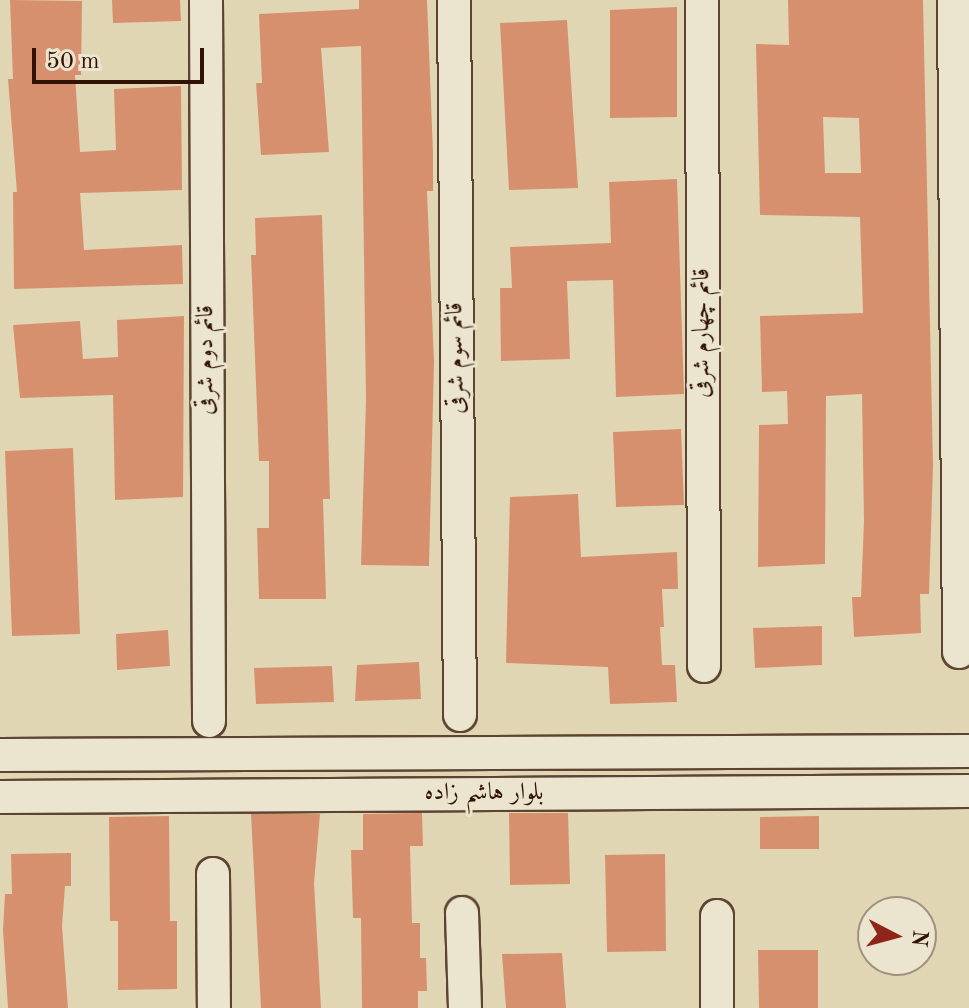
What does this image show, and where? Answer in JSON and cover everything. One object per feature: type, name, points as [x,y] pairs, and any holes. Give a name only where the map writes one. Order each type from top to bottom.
[{"type":"street","name":"قائم دوم شرقی","points":[[206,0],[209,721]]},
{"type":"street","name":"قائم سوم شرقی","points":[[454,0],[460,715]]},
{"type":"street","name":"قائم چهارم شرقی","points":[[702,0],[704,666]]},
{"type":"street","points":[[954,0],[959,652]]},
{"type":"street","name":"بلوار هاشم زاده","points":[[0,755],[969,751]]},
{"type":"street","name":"بلوار هاشم زاده","points":[[0,797],[969,791]]},
{"type":"street","points":[[213,874],[214,1008]]},
{"type":"street","points":[[462,913],[465,1008]]},
{"type":"street","points":[[717,916],[717,1008]]},
{"type":"building","points":[[10,0],[82,1],[81,75],[75,75],[80,152],[116,150],[114,89],[181,86],[182,190],[80,193],[84,250],[182,245],[183,284],[14,289],[13,192],[17,192],[8,79],[13,79]]},
{"type":"building","points":[[112,0],[180,0],[181,21],[113,23]]},
{"type":"building","points":[[359,0],[427,0],[433,191],[427,191],[434,362],[429,566],[361,565],[366,400],[361,46],[321,48],[329,152],[261,155],[256,83],[262,83],[259,14],[359,9]]},
{"type":"building","points":[[788,0],[923,0],[933,465],[929,594],[920,594],[921,633],[854,637],[852,597],[861,597],[864,521],[862,394],[826,396],[825,564],[758,567],[759,425],[788,424],[787,391],[762,392],[760,316],[863,313],[860,217],[760,215],[756,44],[789,45]],"holes":[[[823,117],[859,118],[861,173],[825,173]]]},
{"type":"building","points":[[677,7],[677,117],[610,118],[610,10]]},
{"type":"building","points":[[567,20],[578,188],[509,190],[500,23]]},
{"type":"building","points":[[677,179],[684,394],[616,397],[613,280],[567,281],[570,359],[501,361],[500,288],[512,288],[510,247],[611,243],[609,182]]},
{"type":"building","points":[[322,215],[330,499],[323,499],[326,599],[259,599],[257,528],[269,528],[269,461],[259,461],[251,255],[256,255],[255,218]]},
{"type":"building","points":[[184,316],[183,497],[115,500],[113,395],[20,398],[13,325],[80,321],[83,359],[118,357],[117,320]]},
{"type":"building","points":[[681,429],[684,505],[616,507],[613,432]]},
{"type":"building","points":[[73,448],[80,634],[12,636],[5,451]]},
{"type":"building","points":[[578,494],[581,557],[677,552],[678,589],[662,589],[664,627],[660,627],[662,665],[675,665],[677,702],[610,704],[608,667],[506,663],[510,497]]},
{"type":"building","points":[[822,626],[822,665],[755,668],[753,628]]},
{"type":"building","points":[[168,630],[170,666],[117,670],[116,634]]},
{"type":"building","points":[[419,662],[421,699],[355,701],[357,665]]},
{"type":"building","points":[[332,666],[334,702],[256,704],[254,668]]},
{"type":"building","points":[[422,813],[423,846],[410,846],[412,923],[420,923],[420,958],[426,958],[427,991],[418,991],[418,1008],[362,1008],[361,918],[353,918],[351,850],[363,850],[363,814]]},
{"type":"building","points":[[509,813],[568,813],[570,884],[510,885]]},
{"type":"building","points":[[251,814],[320,814],[314,883],[321,1008],[261,1008]]},
{"type":"building","points":[[169,816],[170,921],[177,921],[177,989],[118,990],[118,921],[110,921],[109,817]]},
{"type":"building","points":[[819,816],[819,849],[760,849],[760,817]]},
{"type":"building","points":[[71,853],[71,886],[65,886],[62,926],[68,1008],[8,1008],[3,930],[5,894],[12,894],[11,854]]},
{"type":"building","points":[[665,854],[666,951],[607,952],[605,855]]},
{"type":"building","points":[[758,950],[818,950],[818,1008],[759,1008]]},
{"type":"building","points":[[562,953],[566,1008],[506,1008],[502,954]]}]
